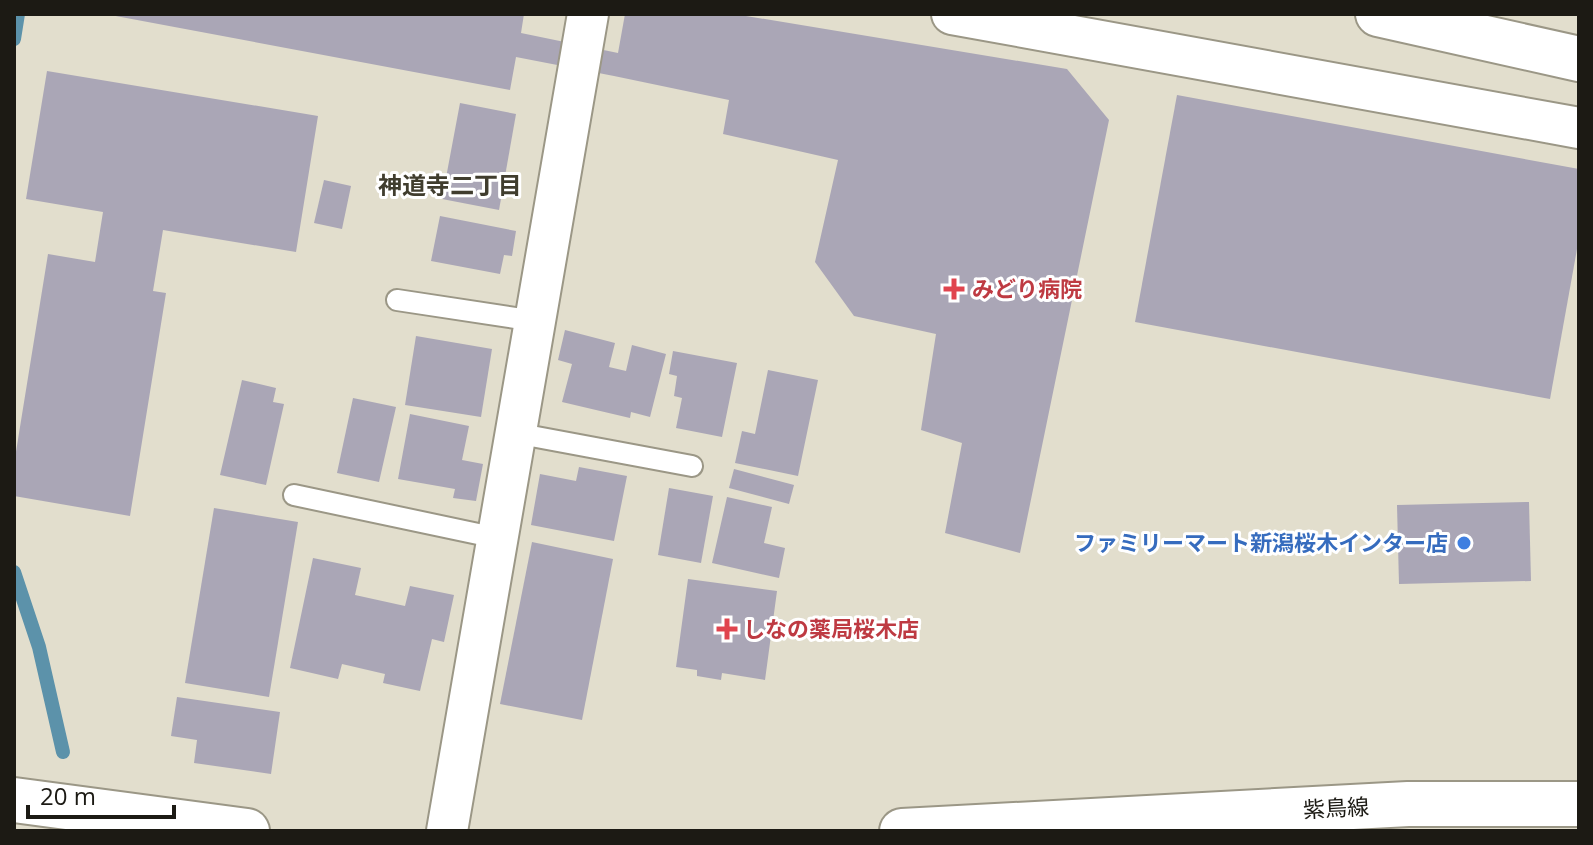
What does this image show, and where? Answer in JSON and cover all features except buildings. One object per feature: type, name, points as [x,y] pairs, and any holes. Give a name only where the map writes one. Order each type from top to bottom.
[{"type":"main road","points":[[1378,14],[1579,59]]},
{"type":"main road","points":[[14,800],[247,831]]},
{"type":"main road","name":"紫鳥線","points":[[902,831],[1408,804],[1579,804]]},
{"type":"street","points":[[447,831],[588,14]]},
{"type":"street","points":[[952,14],[1579,128]]},
{"type":"lane","points":[[397,300],[535,321]]},
{"type":"lane","points":[[515,433],[692,466]]},
{"type":"lane","points":[[294,495],[497,538]]},
{"type":"waterway","points":[[14,39],[18,14]]},
{"type":"waterway","points":[[14,572],[39,647],[63,752]]},
{"type":"place","name":"みどり病院","points":[[954,289]]},
{"type":"place","name":"ファミリーマート新潟桜木インター店","points":[[1464,543]]},
{"type":"place","name":"しなの薬局桜木店","points":[[727,629]]},
{"type":"district","name":"神道寺二丁目","points":[[450,186]]}]
